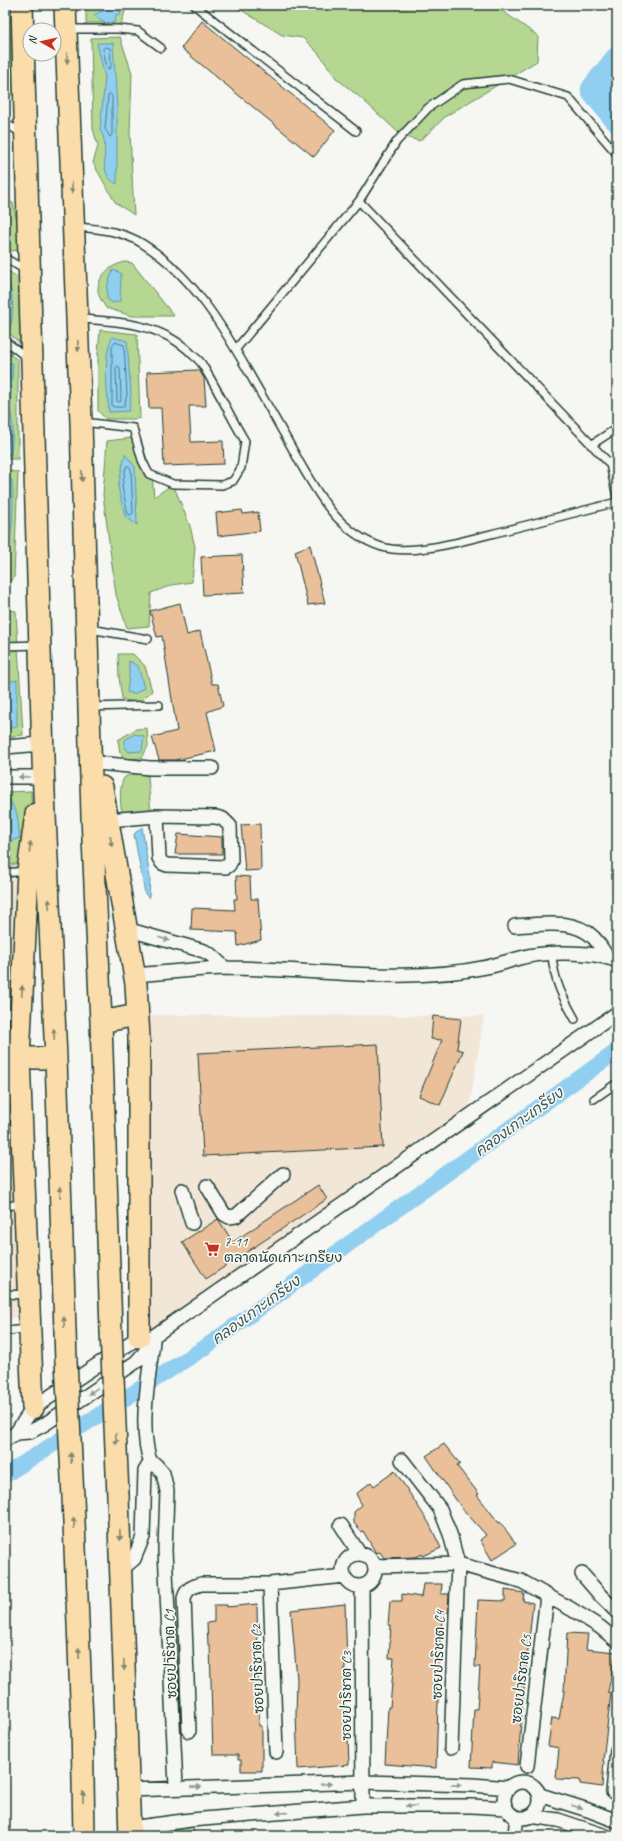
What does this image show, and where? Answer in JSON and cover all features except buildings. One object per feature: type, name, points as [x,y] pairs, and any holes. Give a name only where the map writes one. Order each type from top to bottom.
[{"type":"main road","points":[[22,5],[27,137],[24,269],[25,356],[39,645],[43,785],[56,1058],[66,1361],[82,1723],[84,1836]]},
{"type":"main road","points":[[65,5],[81,422],[110,1330],[121,1570],[130,1832]]},
{"type":"main road","points":[[90,734],[108,820],[134,975],[137,1015],[148,1337]]},
{"type":"main road","points":[[33,1408],[29,1329],[26,1204],[13,1117],[19,1058],[28,871],[35,816],[43,785]]},
{"type":"main road","points":[[101,1022],[137,1015]]},
{"type":"main road","points":[[19,1058],[56,1058]]},
{"type":"street","points":[[5,747],[42,744]]},
{"type":"street","points":[[97,763],[150,768],[212,768]]},
{"type":"street","points":[[5,777],[43,785]]},
{"type":"street","points":[[108,820],[157,816],[216,817],[227,822],[230,826],[231,862],[226,867],[167,865],[162,863],[159,858],[157,816]]},
{"type":"street","points":[[515,926],[562,924],[581,929],[593,938],[612,960]]},
{"type":"street","points":[[126,929],[204,951],[212,955],[225,968]]},
{"type":"street","points":[[134,975],[225,968],[347,974],[419,974],[486,967],[529,956],[580,953],[600,955],[612,960]]},
{"type":"street","points":[[10,1436],[33,1408],[148,1337],[617,1013]]},
{"type":"street","points":[[207,1186],[224,1214],[229,1217],[236,1216],[283,1174]]},
{"type":"street","points":[[182,1190],[192,1223]]},
{"type":"street","points":[[148,1337],[150,1370],[145,1420],[146,1446],[151,1464]]},
{"type":"street","points":[[10,1436],[30,1432],[45,1424],[136,1362],[145,1352],[148,1337]]},
{"type":"street","name":"ซอยปาริชาต C4","points":[[402,1460],[440,1509],[450,1534],[458,1564],[451,1748]]},
{"type":"street","points":[[121,1570],[134,1559],[143,1537],[144,1480],[145,1471],[151,1464]]},
{"type":"street","points":[[151,1464],[154,1464],[163,1473],[167,1491],[165,1557],[176,1787]]},
{"type":"street","points":[[341,1525],[358,1553]]},
{"type":"street","points":[[358,1553],[366,1554],[372,1559],[376,1572],[373,1579],[368,1584],[362,1586],[354,1586],[348,1582],[344,1576],[343,1565],[349,1556],[358,1553]]},
{"type":"street","points":[[375,1566],[458,1564],[521,1581],[600,1626],[617,1641]]},
{"type":"street","points":[[582,1574],[617,1612]]},
{"type":"street","points":[[270,1584],[344,1576]]},
{"type":"street","name":"ซอยปาริชาต C1","points":[[189,1732],[184,1598],[186,1591],[191,1587],[201,1584],[270,1584]]},
{"type":"street","name":"ซอยปาริชาต C2","points":[[270,1584],[276,1752]]},
{"type":"street","name":"ซอยปาริชาต C3","points":[[362,1586],[363,1806]]},
{"type":"street","name":"ซอยปาริชาต C5","points":[[527,1766],[547,1596]]},
{"type":"street","points":[[613,1792],[617,1750]]},
{"type":"street","points":[[129,1790],[176,1787],[362,1782],[473,1785],[508,1788],[520,1782],[526,1782],[532,1785],[540,1796],[540,1804],[530,1816]]},
{"type":"street","points":[[508,1788],[504,1801],[506,1808],[510,1813],[517,1817],[524,1818],[530,1816],[558,1820],[606,1836]]},
{"type":"street","points":[[540,1796],[588,1810],[617,1821]]},
{"type":"street","points":[[130,1832],[191,1820],[363,1806],[472,1806],[506,1808]]},
{"type":"lane","points":[[194,5],[356,131]]},
{"type":"lane","points":[[66,29],[118,29],[138,32],[161,48]]},
{"type":"lane","points":[[236,349],[359,201],[397,141],[428,108],[463,84],[509,79],[568,98],[617,154]]},
{"type":"lane","points":[[7,124],[27,137]]},
{"type":"lane","points":[[359,201],[592,445],[614,463],[617,497]]},
{"type":"lane","points":[[73,226],[115,231],[143,243],[179,272],[216,318],[236,349],[320,497],[339,521],[358,536],[383,547],[413,549],[446,545],[617,502]]},
{"type":"lane","points":[[5,258],[24,269]]},
{"type":"lane","points":[[77,319],[120,322],[137,325],[159,331],[184,346],[202,364],[245,441],[241,468],[233,481],[222,485],[173,484],[149,474],[142,460],[133,428],[81,422]]},
{"type":"lane","points":[[5,341],[25,356]]},
{"type":"lane","points":[[592,445],[617,428]]},
{"type":"lane","points":[[87,629],[148,639]]},
{"type":"lane","points":[[5,646],[39,645]]},
{"type":"lane","points":[[89,707],[159,705]]},
{"type":"lane","points":[[5,873],[28,871]]},
{"type":"lane","points":[[552,955],[553,973],[562,996],[575,1019]]},
{"type":"lane","points":[[594,1099],[617,1083]]},
{"type":"lane","points":[[5,1206],[26,1204]]},
{"type":"lane","points":[[5,1294],[28,1295]]},
{"type":"lane","points":[[5,1331],[29,1329]]},
{"type":"shaded area","points":[[5,856],[8,866],[29,861],[28,1309],[6,1322]]},
{"type":"shaded area","points":[[137,1015],[484,1016],[468,1116],[139,1337]]},
{"type":"green space","points":[[5,5],[11,5],[14,95],[5,94]]},
{"type":"green space","points":[[86,5],[124,5],[126,8],[121,25],[86,23]]},
{"type":"green space","points":[[233,5],[494,5],[538,36],[537,61],[446,116],[420,141],[402,136],[362,99],[336,78],[319,54],[303,38],[282,35]]},
{"type":"green space","points":[[120,37],[132,73],[130,133],[134,215],[115,202],[93,163],[98,146],[93,129],[91,38]]},
{"type":"green space","points":[[5,201],[13,203],[19,231],[18,250],[5,252]]},
{"type":"green space","points":[[125,262],[132,263],[174,316],[132,316],[106,308],[98,292],[100,280],[110,268]]},
{"type":"green space","points":[[5,269],[22,280],[23,325],[20,343],[5,330]]},
{"type":"green space","points":[[100,330],[137,334],[140,418],[106,419],[98,411],[98,353]]},
{"type":"green space","points":[[5,351],[18,360],[18,459],[5,459]]},
{"type":"green space","points":[[140,437],[152,475],[154,497],[173,484],[190,526],[195,547],[192,582],[172,585],[151,593],[149,626],[127,628],[116,595],[103,495],[107,441]]},
{"type":"green space","points":[[5,471],[18,472],[14,578],[5,585]]},
{"type":"green space","points":[[5,609],[16,611],[23,735],[5,737]]},
{"type":"green space","points":[[118,654],[133,654],[145,666],[152,691],[138,703],[122,699]]},
{"type":"green space","points":[[147,728],[148,746],[142,758],[126,759],[120,753],[118,740],[136,729]]},
{"type":"green space","points":[[138,773],[148,776],[151,815],[122,812],[120,794],[123,780],[126,776]]},
{"type":"green space","points":[[31,791],[32,819],[22,862],[8,866],[5,831],[5,792]]},
{"type":"green space","points":[[194,1822],[193,1836],[164,1836],[174,1828]]},
{"type":"water","points":[[118,7],[121,14],[116,15],[115,22],[103,22],[94,15],[106,9]]},
{"type":"water","points":[[97,43],[113,43],[117,107],[117,184],[110,179],[106,172],[105,166],[104,141],[100,130],[105,77]]},
{"type":"water","points":[[113,270],[121,273],[120,301],[113,303],[107,299],[107,287]]},
{"type":"water","points":[[5,275],[7,276],[12,294],[13,307],[11,325],[5,322]]},
{"type":"water","points":[[112,337],[127,341],[131,394],[129,411],[109,412],[107,354]]},
{"type":"water","points":[[13,363],[10,406],[13,427],[11,455],[5,454],[5,364]]},
{"type":"water","points":[[125,454],[135,467],[137,525],[125,516],[118,487]]},
{"type":"water","points":[[5,480],[12,480],[13,500],[12,529],[6,558]]},
{"type":"water","points":[[129,661],[138,666],[144,688],[134,694],[127,692]]},
{"type":"water","points":[[17,680],[17,726],[7,729],[8,682]]},
{"type":"water","points":[[134,734],[144,736],[142,751],[129,752],[125,747],[125,740]]},
{"type":"water","points":[[10,800],[17,814],[20,838],[11,841]]},
{"type":"water","points":[[142,827],[150,878],[149,898],[145,894],[134,834]]},
{"type":"waterway","points":[[617,61],[594,90],[617,118]]},
{"type":"waterway","name":"คลองเกาะเกรียง","points":[[5,1475],[204,1348],[617,1051]]},
{"type":"place","name":"7-11 ตลาดนัดเกาะเกรียง","points":[[212,1249]]}]
